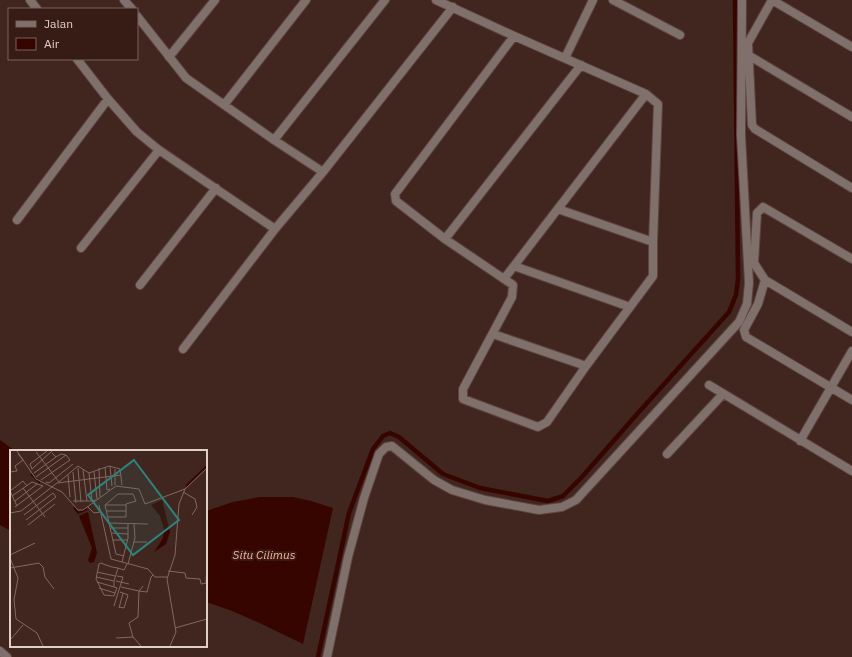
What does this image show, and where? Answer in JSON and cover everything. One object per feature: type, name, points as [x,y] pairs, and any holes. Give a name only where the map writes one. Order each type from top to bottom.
[{"type":"street","points":[[30,0],[36,8]]},
{"type":"street","points":[[169,57],[215,0]]},
{"type":"street","points":[[224,105],[306,0]]},
{"type":"street","points":[[274,140],[385,0]]},
{"type":"street","points":[[436,0],[646,94],[658,104],[653,276],[586,366],[547,422],[538,427],[463,399],[463,389],[512,297],[513,285],[444,239],[396,200],[395,194],[514,36]]},
{"type":"street","points":[[565,58],[593,0]]},
{"type":"street","points":[[613,0],[680,35]]},
{"type":"street","points":[[327,657],[348,557],[364,498],[379,454],[386,447],[392,446],[434,480],[452,490],[485,500],[539,510],[562,507],[576,500],[739,322],[747,304],[749,283],[741,135],[742,0]]},
{"type":"street","points":[[852,47],[772,0],[748,43],[752,125],[755,129],[852,188]]},
{"type":"street","points":[[183,349],[275,229],[323,172],[453,8]]},
{"type":"street","points":[[138,17],[186,78],[274,140],[323,172]]},
{"type":"street","points":[[748,56],[852,117]]},
{"type":"street","points":[[78,60],[108,99],[137,132],[159,150],[275,229]]},
{"type":"street","points":[[444,239],[581,65]]},
{"type":"street","points":[[504,279],[646,94]]},
{"type":"street","points":[[17,220],[108,99]]},
{"type":"street","points":[[80,248],[159,150]]},
{"type":"street","points":[[140,285],[216,188]]},
{"type":"street","points":[[852,259],[763,207],[757,213],[754,263],[764,280],[852,332]]},
{"type":"street","points":[[558,209],[653,242]]},
{"type":"street","points":[[514,266],[630,307]]},
{"type":"street","points":[[764,280],[758,304],[744,330],[746,337],[852,400]]},
{"type":"street","points":[[493,334],[586,366]]},
{"type":"street","points":[[800,440],[852,351]]},
{"type":"street","points":[[709,385],[852,471]]},
{"type":"street","points":[[666,454],[724,394]]},
{"type":"street","points":[[0,651],[7,657]]},
{"type":"water","points":[[0,440],[14,450],[10,450],[10,530],[0,525]]},
{"type":"water","name":"Situ Cilimus","points":[[260,497],[293,497],[333,508],[303,644],[243,616],[207,602],[207,511],[233,502]]},
{"type":"waterway","points":[[318,657],[349,513],[373,449],[383,436],[390,433],[399,437],[443,474],[480,488],[548,501],[563,496],[581,478],[729,312],[736,295],[738,279],[735,0]]}]
